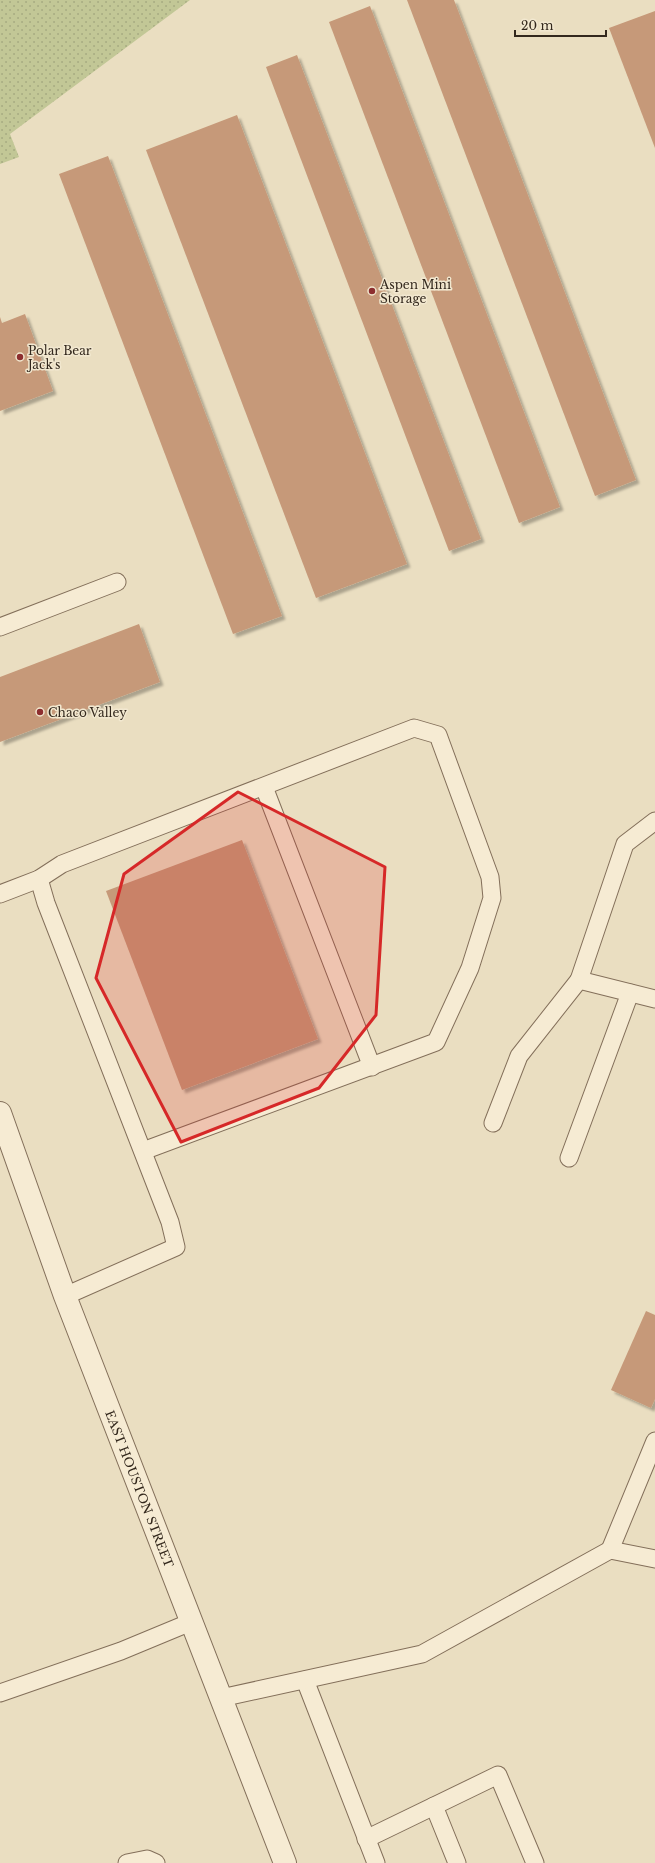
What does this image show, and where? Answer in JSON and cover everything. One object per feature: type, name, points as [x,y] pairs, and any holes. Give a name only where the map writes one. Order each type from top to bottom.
[{"type":"street","name":"EAST HOUSTON STREET","points":[[0,1113],[65,1296],[285,1863]]},
{"type":"lane","points":[[0,627],[117,582]]},
{"type":"lane","points":[[0,894],[39,879],[62,864],[414,728],[438,735],[490,877],[492,898],[470,968],[436,1042],[143,1152]]},
{"type":"lane","points":[[264,787],[372,1067]]},
{"type":"lane","points":[[493,1123],[518,1056],[579,980],[625,844],[655,821]]},
{"type":"lane","points":[[39,879],[46,902],[170,1222],[176,1247],[65,1296]]},
{"type":"lane","points":[[579,980],[655,1000]]},
{"type":"lane","points":[[569,1158],[630,993]]},
{"type":"lane","points":[[221,1698],[422,1654],[610,1550],[655,1441]]},
{"type":"lane","points":[[610,1550],[655,1559]]},
{"type":"lane","points":[[0,1693],[121,1651],[191,1622]]},
{"type":"lane","points":[[305,1680],[376,1863]]},
{"type":"lane","points":[[366,1839],[498,1775],[535,1863]]},
{"type":"lane","points":[[434,1806],[457,1863]]},
{"type":"lane","points":[[127,1863],[147,1859],[156,1863]]},
{"type":"highlighted area","points":[[238,792],[385,867],[376,1015],[319,1088],[181,1142],[96,978],[124,874]]},
{"type":"green space","points":[[0,0],[190,0],[10,134],[19,157],[0,164]]},
{"type":"building","points":[[407,0],[454,0],[636,480],[595,496]]},
{"type":"building","points":[[370,6],[560,507],[519,523],[329,22]]},
{"type":"building","points":[[655,11],[655,148],[609,28]]},
{"type":"building","points":[[297,55],[481,539],[449,551],[266,67]]},
{"type":"building","points":[[237,115],[407,564],[316,598],[146,150]]},
{"type":"building","points":[[108,156],[282,616],[233,634],[59,174]]},
{"type":"building","name":"Polar Bear Jack's","points":[[25,314],[53,391],[0,411],[0,317],[2,323]]},
{"type":"building","name":"Chaco Valley","points":[[139,624],[160,682],[0,742],[0,677]]},
{"type":"building","points":[[242,840],[318,1039],[182,1090],[106,891]]},
{"type":"building","points":[[646,1311],[655,1315],[655,1399],[651,1408],[611,1390]]},
{"type":"place","name":"Aspen Mini Storage","points":[[372,291]]},
{"type":"place","name":"Polar Bear Jack's","points":[[20,357]]},
{"type":"place","name":"Chaco Valley","points":[[40,712]]}]
